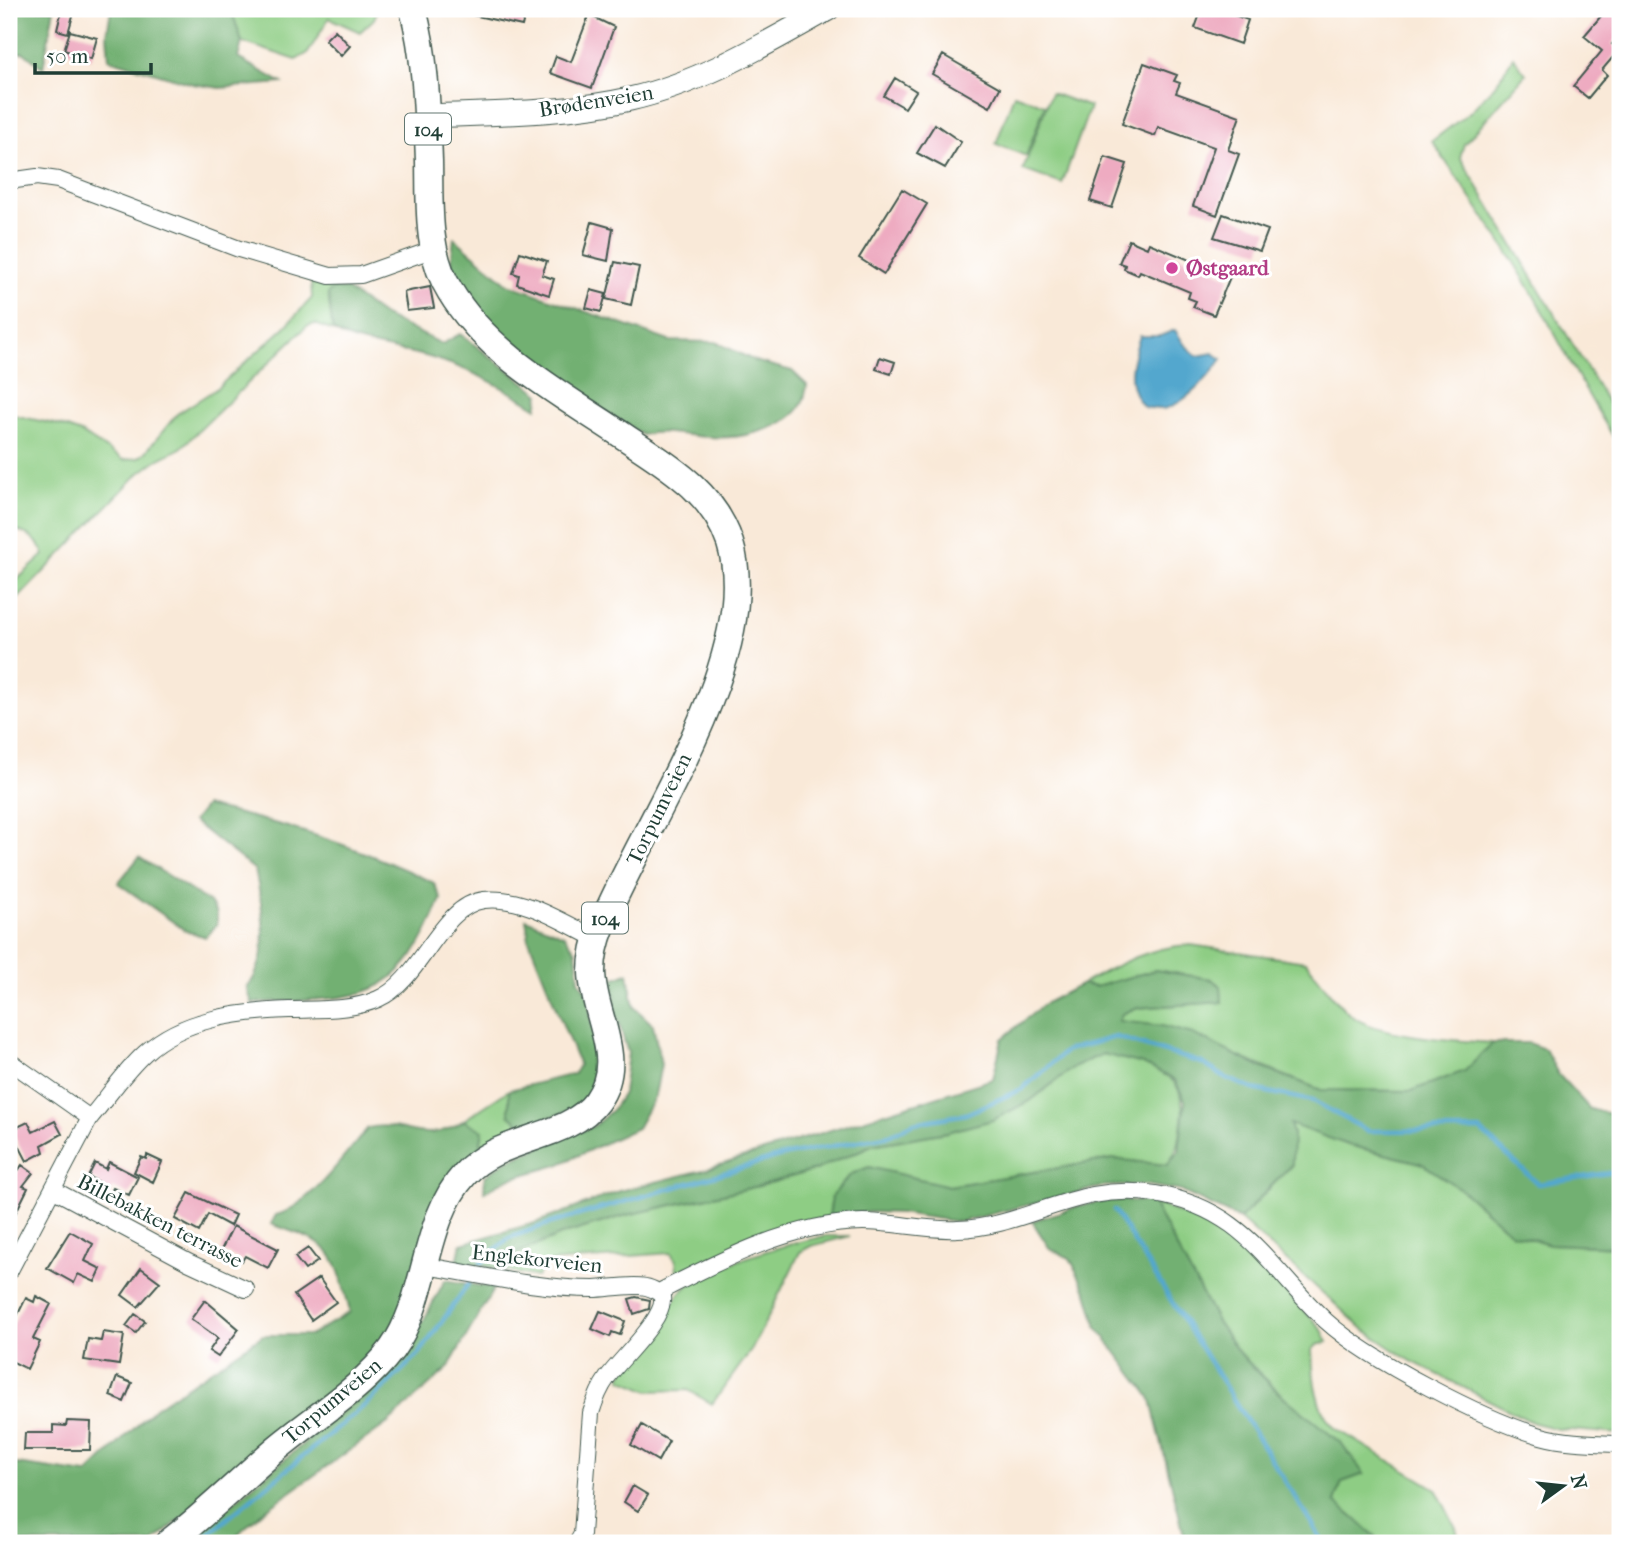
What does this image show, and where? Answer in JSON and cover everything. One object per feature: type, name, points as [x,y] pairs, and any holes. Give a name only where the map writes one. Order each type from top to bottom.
[{"type":"main road","name":"Torpumveien","points":[[168,1543],[274,1450],[355,1386],[390,1351],[413,1306],[453,1188],[470,1167],[494,1152],[583,1114],[605,1087],[610,1069],[609,1048],[592,970],[597,939],[686,756],[726,649],[735,597],[734,560],[719,517],[702,494],[674,469],[518,364],[465,313],[447,287],[434,249],[428,116],[422,53],[413,9]]},
{"type":"main road","name":"Brødenveien","points":[[428,116],[533,111],[630,99],[707,73],[828,9]]},
{"type":"street","points":[[9,181],[37,177],[58,180],[239,249],[330,276],[361,275],[434,249]]},
{"type":"street","name":"Billebakken terrasse","points":[[9,1272],[90,1118],[145,1053],[169,1037],[195,1025],[240,1012],[338,1008],[379,999],[404,980],[453,916],[470,904],[506,900],[530,906],[597,939]]},
{"type":"street","points":[[9,1061],[90,1118]]},
{"type":"street","name":"Billebakken terrasse","points":[[54,1190],[188,1262],[246,1289]]},
{"type":"street","points":[[577,1543],[582,1534],[591,1413],[596,1396],[615,1366],[661,1312],[663,1302],[659,1293],[732,1256],[798,1233],[839,1224],[880,1223],[958,1230],[985,1226],[1085,1195],[1111,1191],[1155,1194],[1190,1203],[1233,1225],[1261,1247],[1328,1322],[1426,1383],[1511,1426],[1543,1437],[1620,1444]]},
{"type":"street","name":"Englekorveien","points":[[426,1266],[532,1284],[581,1289],[640,1286],[659,1293]]},
{"type":"green space","points":[[9,9],[54,9],[43,68],[23,52],[15,54],[9,60]]},
{"type":"green space","points":[[111,9],[231,9],[242,42],[238,58],[282,83],[220,88],[193,84],[109,59],[107,34]]},
{"type":"green space","points":[[231,9],[378,9],[374,19],[360,32],[329,18],[308,53],[296,60],[242,42]]},
{"type":"green space","points":[[1513,57],[1526,74],[1464,144],[1460,157],[1620,423],[1620,447],[1513,261],[1432,141],[1471,111],[1496,84]]},
{"type":"green space","points":[[1051,93],[1090,107],[1062,184],[1023,170]]},
{"type":"green space","points":[[1014,94],[1045,105],[1026,156],[996,144]]},
{"type":"green space","points":[[454,238],[508,284],[669,341],[716,342],[755,361],[792,371],[807,385],[802,403],[792,416],[781,423],[763,431],[736,437],[674,433],[642,435],[532,362],[481,315],[462,291],[452,265]]},
{"type":"green space","points":[[320,278],[332,283],[335,288],[328,293],[333,331],[315,324],[307,326],[181,448],[157,460],[137,475],[9,608],[9,587],[44,555],[31,537],[9,528],[9,414],[59,425],[81,433],[124,460],[138,458],[177,414],[216,389],[284,328],[312,298],[311,282]]},
{"type":"green space","points":[[335,288],[346,289],[384,316],[442,344],[460,334],[540,394],[537,408],[469,371],[425,356],[366,344],[333,331],[328,293]]},
{"type":"green space","points":[[205,806],[321,837],[434,883],[441,899],[425,935],[408,961],[390,979],[369,990],[319,999],[252,1003],[247,988],[255,976],[263,947],[263,915],[255,870],[193,821]]},
{"type":"green space","points":[[139,857],[210,903],[217,913],[217,925],[206,937],[186,931],[118,883]]},
{"type":"green space","points":[[526,919],[564,935],[576,951],[579,980],[588,995],[599,1079],[578,1108],[523,1126],[509,1114],[509,1090],[574,1074],[579,1065],[529,940]]},
{"type":"green space","points":[[1191,945],[1306,962],[1345,1010],[1364,1023],[1399,1033],[1493,1043],[1465,1071],[1411,1091],[1321,1090],[1162,1026],[1118,1021],[1122,1014],[1135,1008],[1222,1002],[1211,979],[1155,970],[1095,987],[1082,984],[1148,953]]},
{"type":"green space","points":[[1155,970],[1211,979],[1221,986],[1222,1002],[1135,1008],[1122,1014],[1119,1021],[1162,1026],[1193,1034],[1258,1066],[1321,1090],[1411,1091],[1465,1071],[1493,1043],[1528,1043],[1545,1049],[1558,1074],[1590,1109],[1620,1116],[1620,1247],[1550,1244],[1511,1233],[1462,1190],[1421,1163],[1348,1145],[1290,1124],[1293,1134],[1292,1164],[1240,1219],[1181,1191],[1147,1185],[1104,1186],[959,1222],[900,1213],[869,1212],[829,1217],[832,1196],[851,1174],[869,1167],[949,1186],[1113,1159],[1167,1165],[1179,1151],[1185,1101],[1175,1080],[1143,1064],[1103,1054],[1075,1066],[1030,1101],[993,1120],[947,1132],[872,1145],[815,1170],[759,1186],[627,1215],[561,1235],[513,1255],[502,1270],[457,1262],[461,1244],[538,1222],[620,1191],[707,1169],[993,1079],[1002,1039],[1044,1004],[1082,984],[1095,987]]},
{"type":"green space","points":[[628,973],[634,1007],[653,1025],[661,1064],[655,1096],[637,1128],[558,1165],[505,1180],[484,1192],[485,1176],[508,1160],[594,1126],[613,1109],[623,1093],[628,1053],[616,1013],[613,979]]},
{"type":"green space","points":[[1103,1054],[1148,1065],[1171,1079],[1178,1089],[1182,1103],[1182,1121],[1176,1149],[1167,1165],[1113,1159],[949,1186],[869,1167],[851,1174],[832,1196],[829,1217],[773,1232],[677,1272],[676,1261],[671,1253],[550,1262],[537,1277],[502,1270],[513,1255],[561,1235],[627,1215],[759,1186],[815,1170],[872,1145],[947,1132],[1030,1101],[1075,1066]]},
{"type":"green space","points":[[509,1090],[509,1114],[523,1126],[480,1146],[464,1120]]},
{"type":"green space","points":[[464,1120],[483,1131],[480,1146],[385,1340],[369,1360],[152,1543],[9,1543],[9,1463],[87,1474],[155,1408],[263,1335],[311,1335],[350,1312],[340,1274],[328,1252],[308,1238],[271,1224],[276,1215],[301,1202],[314,1191],[368,1128],[381,1126],[414,1132],[437,1132]]},
{"type":"green space","points":[[1289,1123],[1348,1145],[1421,1163],[1462,1190],[1511,1233],[1550,1244],[1620,1247],[1620,1434],[1558,1429],[1534,1423],[1411,1361],[1363,1329],[1240,1219],[1292,1165]]},
{"type":"green space","points":[[1112,1200],[1152,1202],[1216,1320],[1239,1353],[1278,1392],[1342,1444],[1364,1474],[1342,1482],[1335,1502],[1376,1537],[1377,1543],[1186,1543],[1150,1397],[1097,1327],[1087,1293],[1070,1258],[1050,1249],[1032,1221],[1079,1206]]},
{"type":"green space","points":[[1152,1202],[1218,1229],[1244,1248],[1321,1328],[1328,1342],[1317,1345],[1312,1350],[1313,1371],[1319,1402],[1328,1420],[1335,1428],[1436,1489],[1456,1528],[1460,1543],[1377,1543],[1376,1537],[1335,1502],[1342,1482],[1364,1474],[1239,1353],[1216,1320]]},
{"type":"green space","points":[[827,1236],[850,1236],[811,1246],[800,1252],[752,1349],[712,1404],[688,1390],[649,1391],[621,1379],[632,1357],[662,1324],[675,1299],[690,1284],[748,1257]]},
{"type":"green space","points":[[445,1280],[494,1288],[448,1368],[388,1423],[261,1513],[228,1543],[185,1543],[384,1376],[405,1355]]},
{"type":"water","points":[[1175,330],[1184,344],[1197,356],[1213,353],[1222,359],[1204,381],[1178,403],[1161,409],[1144,407],[1134,390],[1131,373],[1140,336],[1160,336]]},
{"type":"building","points":[[62,9],[74,12],[68,33],[57,30]]},
{"type":"building","points":[[469,9],[526,9],[522,26],[468,14]]},
{"type":"building","points":[[1202,9],[1217,9],[1248,20],[1240,44],[1195,28]]},
{"type":"building","points":[[1607,9],[1620,20],[1620,34],[1612,44],[1619,50],[1602,70],[1607,75],[1588,98],[1573,86],[1602,51],[1584,36]]},
{"type":"building","points":[[589,15],[614,27],[592,88],[550,73],[556,56],[571,62]]},
{"type":"building","points":[[335,30],[350,46],[341,56],[325,40]]},
{"type":"building","points":[[70,31],[97,38],[91,59],[64,50]]},
{"type":"building","points":[[943,55],[1000,88],[990,107],[932,74]]},
{"type":"building","points":[[1144,63],[1177,75],[1174,81],[1180,83],[1176,93],[1240,116],[1228,150],[1239,154],[1217,215],[1193,206],[1214,147],[1158,127],[1155,136],[1122,124]]},
{"type":"building","points":[[895,78],[916,91],[905,108],[884,96]]},
{"type":"building","points":[[935,124],[961,142],[945,168],[917,153]]},
{"type":"building","points":[[1105,157],[1127,164],[1112,208],[1090,201]]},
{"type":"building","points":[[902,189],[927,204],[884,274],[859,258]]},
{"type":"building","points":[[1223,214],[1268,230],[1260,251],[1214,237]]},
{"type":"building","points":[[592,222],[613,228],[608,261],[583,255]]},
{"type":"building","points":[[1129,240],[1147,248],[1149,243],[1230,277],[1214,315],[1193,307],[1196,301],[1188,298],[1190,292],[1140,271],[1138,275],[1124,269],[1125,265],[1119,263]]},
{"type":"building","points":[[520,252],[547,261],[542,275],[554,279],[549,295],[517,284],[519,275],[513,273]]},
{"type":"building","points":[[615,262],[639,267],[631,305],[606,299]]},
{"type":"building","points":[[430,287],[434,308],[407,311],[404,292]]},
{"type":"building","points":[[591,290],[606,294],[601,312],[586,308]]},
{"type":"building","points":[[880,357],[895,362],[891,374],[876,369]]},
{"type":"building","points":[[55,1121],[62,1134],[42,1145],[44,1152],[27,1161],[11,1130],[28,1122],[33,1132]]},
{"type":"building","points":[[147,1155],[162,1162],[153,1182],[134,1172],[141,1157],[146,1159]]},
{"type":"building","points":[[109,1162],[138,1177],[129,1195],[113,1188],[108,1198],[94,1192],[99,1182],[88,1177],[95,1163],[106,1169]]},
{"type":"building","points":[[22,1165],[33,1173],[23,1186],[28,1188],[9,1226],[9,1184]]},
{"type":"building","points":[[189,1193],[235,1215],[230,1226],[208,1214],[199,1232],[175,1219]]},
{"type":"building","points":[[233,1226],[278,1249],[268,1268],[245,1256],[242,1261],[221,1250]]},
{"type":"building","points":[[70,1231],[93,1244],[85,1261],[101,1269],[95,1282],[78,1274],[74,1283],[47,1268]]},
{"type":"building","points":[[308,1248],[318,1261],[305,1270],[295,1257]]},
{"type":"building","points":[[141,1268],[160,1282],[138,1307],[122,1295]]},
{"type":"building","points":[[319,1278],[336,1302],[311,1320],[294,1295]]},
{"type":"building","points":[[36,1296],[51,1304],[33,1339],[40,1342],[27,1369],[9,1360],[9,1332],[26,1298],[34,1302]]},
{"type":"building","points":[[636,1297],[650,1300],[649,1309],[634,1314],[629,1299]]},
{"type":"building","points":[[205,1300],[239,1329],[218,1357],[209,1351],[218,1338],[191,1319]]},
{"type":"building","points":[[600,1311],[625,1321],[620,1335],[612,1332],[610,1337],[592,1329]]},
{"type":"building","points":[[135,1314],[145,1321],[136,1333],[126,1326]]},
{"type":"building","points":[[103,1332],[124,1335],[119,1365],[84,1360],[88,1339],[101,1341]]},
{"type":"building","points":[[117,1377],[132,1383],[124,1402],[110,1396]]},
{"type":"building","points":[[67,1421],[91,1422],[90,1450],[24,1450],[25,1433],[53,1433],[53,1425],[66,1426]]},
{"type":"building","points":[[642,1425],[669,1441],[658,1461],[631,1445]]},
{"type":"building","points":[[633,1486],[648,1495],[638,1511],[624,1502]]},
{"type":"waterway","points":[[481,1263],[509,1238],[548,1224],[782,1156],[890,1135],[914,1123],[966,1114],[1022,1089],[1067,1050],[1116,1037],[1202,1063],[1224,1077],[1253,1089],[1313,1101],[1368,1131],[1480,1130],[1538,1184],[1620,1171]]},
{"type":"waterway","points":[[1114,1210],[1324,1543]]},
{"type":"waterway","points":[[198,1543],[370,1401],[420,1353],[469,1283]]},
{"type":"place","name":"Østgaard","points":[[1172,268]]}]
